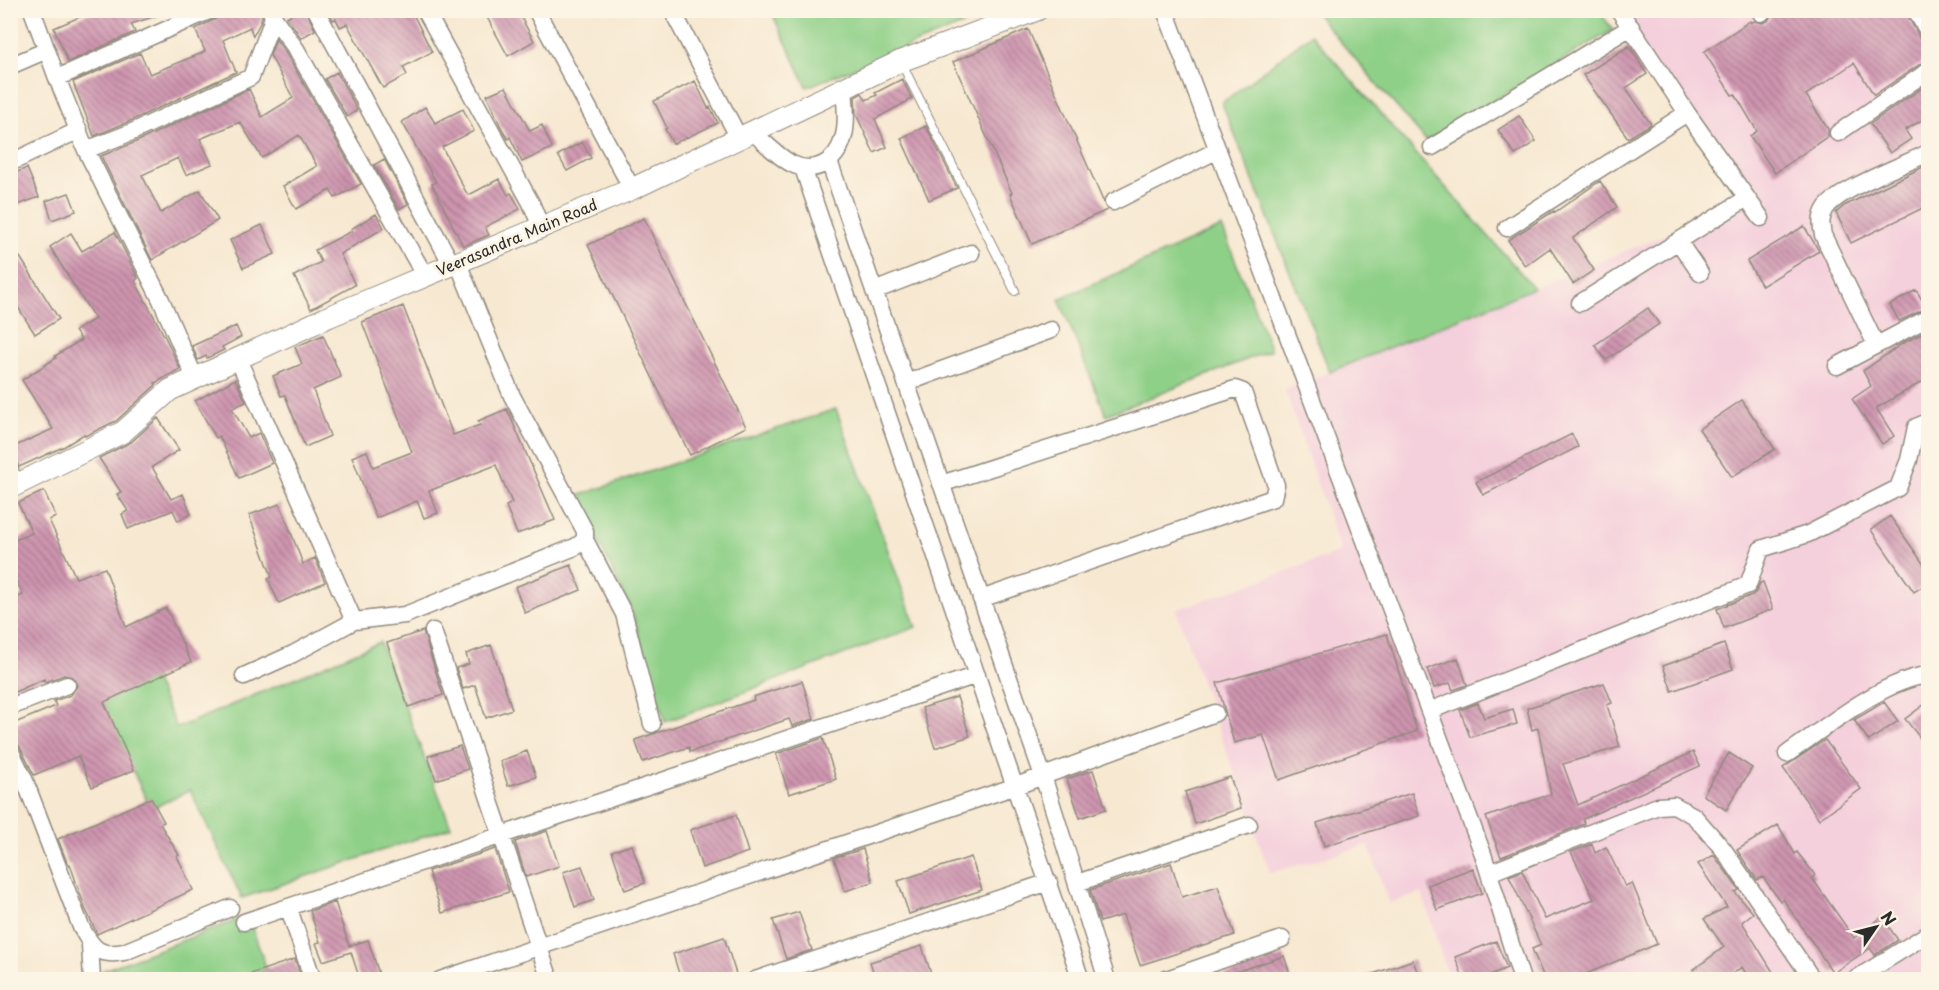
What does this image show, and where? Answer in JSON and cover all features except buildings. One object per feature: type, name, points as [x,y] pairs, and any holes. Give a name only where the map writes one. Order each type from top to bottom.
[{"type":"street","points":[[32,10],[86,150],[161,300],[195,378]]},
{"type":"street","points":[[57,78],[211,10]]},
{"type":"street","points":[[316,10],[455,264],[513,396],[585,531],[585,540],[624,614],[652,724]]},
{"type":"street","points":[[425,10],[531,203],[541,227]]},
{"type":"street","points":[[536,10],[632,189]]},
{"type":"street","points":[[672,10],[745,134],[793,164],[813,169],[829,161],[835,155],[843,138],[846,114],[844,87]]},
{"type":"street","name":"Veerasandra Main Road","points":[[13,482],[123,432],[170,390],[195,378],[328,317],[632,189],[901,61],[1036,10]]},
{"type":"street","points":[[1165,10],[1489,873],[1522,980]]},
{"type":"street","points":[[1619,10],[1761,218]]},
{"type":"street","points":[[1916,10],[1929,31]]},
{"type":"street","points":[[86,150],[132,132],[251,78],[273,13]]},
{"type":"street","points":[[273,13],[296,49],[425,276]]},
{"type":"street","points":[[1432,147],[1631,27]]},
{"type":"street","points":[[10,66],[47,50]]},
{"type":"street","points":[[1838,133],[1929,71]]},
{"type":"street","points":[[1507,228],[1687,112]]},
{"type":"street","points":[[10,164],[79,130]]},
{"type":"street","points":[[1113,202],[1218,150]]},
{"type":"street","points":[[1876,345],[1823,235],[1820,222],[1826,207],[1844,193],[1929,153]]},
{"type":"street","points":[[829,161],[1043,776],[1107,980]]},
{"type":"street","points":[[803,168],[1081,980]]},
{"type":"street","points":[[1580,303],[1747,198]]},
{"type":"street","points":[[1678,242],[1700,273]]},
{"type":"street","points":[[874,291],[971,253]]},
{"type":"street","points":[[843,282],[868,274]]},
{"type":"street","points":[[1837,366],[1929,318]]},
{"type":"street","points":[[906,383],[1051,330]]},
{"type":"street","points":[[238,359],[354,621]]},
{"type":"street","points":[[941,484],[1235,389],[1244,392],[1276,485],[1273,498],[981,599]]},
{"type":"street","points":[[1429,711],[1748,585],[1761,549],[1808,534],[1898,488],[1909,460],[1916,427],[1929,422]]},
{"type":"street","points":[[244,676],[354,621],[405,615],[575,547],[585,540]]},
{"type":"street","points":[[433,631],[550,980]]},
{"type":"street","points":[[244,922],[289,909],[977,675]]},
{"type":"street","points":[[1787,754],[1878,692],[1919,676],[1929,675]]},
{"type":"street","points":[[10,707],[67,685]]},
{"type":"street","points":[[440,980],[1016,786],[1215,713]]},
{"type":"street","points":[[10,750],[25,781],[81,927],[90,944],[100,952],[112,954],[124,952],[230,908]]},
{"type":"street","points":[[1489,873],[1658,806],[1674,805],[1694,816],[1723,849],[1813,980]]},
{"type":"street","points":[[1077,883],[1249,825]]},
{"type":"street","points":[[755,980],[1049,882]]},
{"type":"street","points":[[289,909],[313,980]]},
{"type":"street","points":[[1854,980],[1929,934]]},
{"type":"street","points":[[1164,980],[1282,939]]},
{"type":"street","points":[[90,944],[92,980]]},
{"type":"lane","points":[[901,61],[1015,291]]},
{"type":"shaded area","points":[[1614,11],[1928,11],[1928,979],[1449,979],[1422,893],[1389,903],[1368,845],[1270,873],[1176,610],[1341,552],[1285,390],[1743,203]]},
{"type":"green space","points":[[771,11],[997,11],[807,87]]},
{"type":"green space","points":[[1314,11],[1599,11],[1613,30],[1426,141]]},
{"type":"green space","points":[[1311,34],[1534,288],[1330,372],[1222,103]]},
{"type":"green space","points":[[1222,227],[1271,350],[1106,415],[1059,299]]},
{"type":"green space","points":[[836,409],[916,627],[665,722],[632,612],[577,496]]},
{"type":"green space","points":[[380,642],[451,827],[242,898],[190,790],[151,809],[98,698],[151,673],[177,728]]},
{"type":"green space","points":[[248,916],[270,979],[104,979],[101,971]]}]
